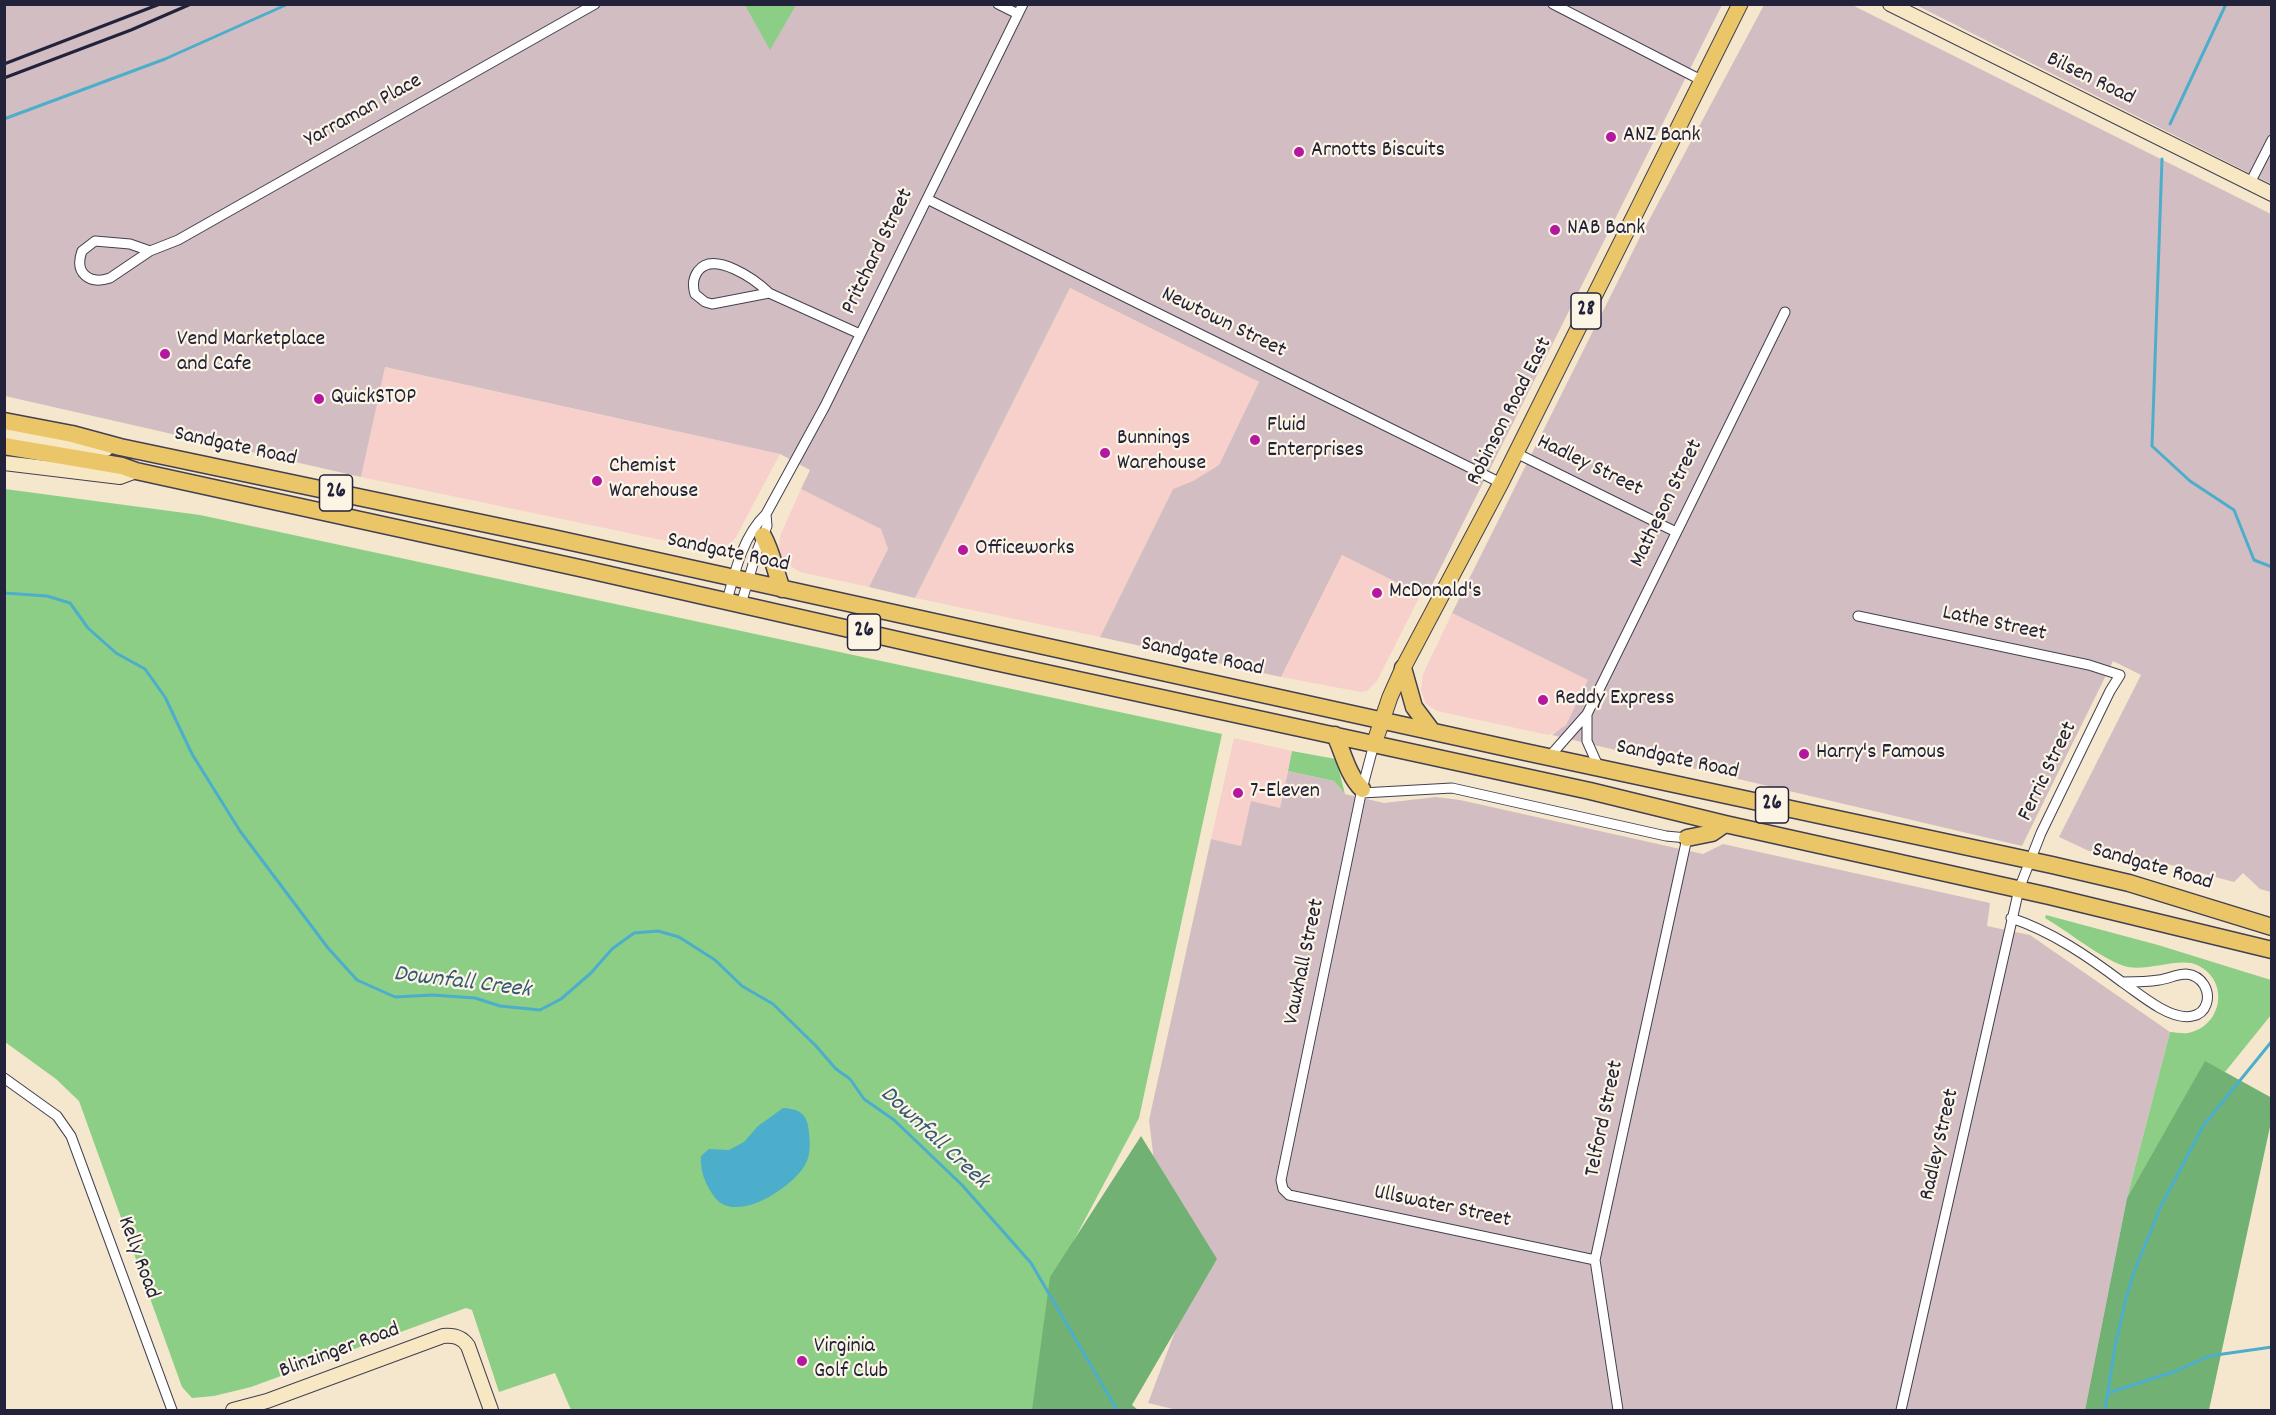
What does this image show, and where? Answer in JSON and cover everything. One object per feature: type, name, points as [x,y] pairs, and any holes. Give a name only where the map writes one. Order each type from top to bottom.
[{"type":"highway","name":"Sandgate Road","points":[[4,421],[2029,860],[2129,883],[2271,927]]},
{"type":"highway","name":"Sandgate Road","points":[[4,446],[111,464],[986,660],[1581,789],[1725,824],[2019,889],[2271,950]]},
{"type":"highway","points":[[763,536],[770,549],[782,588]]},
{"type":"highway","points":[[1403,668],[1414,707],[1432,731]]},
{"type":"highway","points":[[1335,735],[1353,781],[1362,791]]},
{"type":"highway","points":[[1687,838],[1712,832],[1725,824]]},
{"type":"main road","name":"Robinson Road East","points":[[1374,744],[1403,668],[1501,483],[1740,4]]},
{"type":"street","name":"Yarraman Place","points":[[150,251],[130,244],[95,241],[82,251],[79,267],[91,280],[103,281],[150,251],[177,240],[595,4]]},
{"type":"street","points":[[998,4],[1018,14]]},
{"type":"street","name":"Pritchard Street","points":[[734,603],[748,541],[758,522],[766,514],[825,406],[1023,4]]},
{"type":"street","points":[[1553,4],[1701,81]]},
{"type":"street","name":"Bilsen Road","points":[[1890,4],[2271,194]]},
{"type":"street","points":[[2250,183],[2271,141]]},
{"type":"street","name":"Newtown Street","points":[[927,199],[1501,483]]},
{"type":"street","points":[[769,293],[712,304],[705,302],[695,294],[693,288],[697,273],[704,265],[717,264],[757,282],[769,293],[860,334]]},
{"type":"street","name":"Matheson Street","points":[[1549,757],[1587,714],[1785,312]]},
{"type":"street","name":"Sandgate Road","points":[[4,432],[101,449],[120,447]]},
{"type":"street","name":"Hadley Street","points":[[1516,453],[1676,532]]},
{"type":"street","name":"Sandgate Road","points":[[4,463],[120,477],[136,471]]},
{"type":"street","name":"Pritchard Street","points":[[734,603],[740,580],[767,526],[766,514]]},
{"type":"street","name":"Lathe Street","points":[[1858,616],[2089,665],[2120,675]]},
{"type":"street","name":"Ferric Street","points":[[2019,889],[2029,860],[2110,691],[2120,675]]},
{"type":"street","name":"Matheson Street","points":[[1587,714],[1586,736],[1599,768]]},
{"type":"street","name":"Vauxhall Street","points":[[1283,1189],[1281,1180],[1362,791],[1374,744]]},
{"type":"street","points":[[1362,791],[1452,788],[1666,836],[1687,838]]},
{"type":"street","name":"Telford Street","points":[[1618,1410],[1595,1260],[1687,838]]},
{"type":"street","name":"Radley Street","points":[[1901,1410],[2019,889]]},
{"type":"street","points":[[2011,918],[2042,929],[2147,1001],[2179,1016],[2195,1016],[2202,1012],[2206,1005],[2206,990],[2202,981],[2195,976],[2184,974],[2161,980],[2122,982]]},
{"type":"street","name":"Kelly Road","points":[[4,1078],[48,1108],[63,1121],[71,1136],[172,1410]]},
{"type":"street","name":"Ullswater Street","points":[[1283,1189],[1289,1196],[1595,1260]]},
{"type":"street","name":"Blinzinger Road","points":[[233,1410],[267,1401],[443,1336],[461,1339],[468,1346],[491,1410]]},
{"type":"shaded area","points":[[4,5],[1722,5],[1426,597],[1342,555],[1281,677],[1100,637],[1173,489],[1193,481],[1219,465],[1259,382],[1070,288],[915,598],[869,587],[888,549],[881,529],[801,489],[810,470],[780,454],[385,367],[361,477],[5,396]]},
{"type":"shaded area","points":[[1764,5],[1852,5],[2271,214],[2271,892],[2260,889],[2243,873],[2234,882],[2171,865],[2089,851],[2059,837],[2141,675],[2113,661],[2022,846],[1552,735],[1566,725],[1588,680],[1452,613],[1641,235]]},
{"type":"shaded area","points":[[1916,5],[2271,5],[2271,184]]},
{"type":"shaded area","name":"Bunnings Warehouse","points":[[1070,288],[1259,382],[1219,465],[1193,481],[1173,489],[1100,637],[915,598]]},
{"type":"shaded area","points":[[384,367],[780,454],[736,537],[725,550],[719,552],[361,477]]},
{"type":"shaded area","points":[[801,489],[881,528],[888,549],[869,587],[800,572],[786,563],[779,552],[780,536]]},
{"type":"shaded area","points":[[1342,555],[1421,594],[1377,681],[1367,691],[1361,692],[1281,677]]},
{"type":"shaded area","points":[[1452,613],[1589,680],[1566,725],[1561,730],[1548,735],[1437,711],[1426,704],[1421,690],[1423,674]]},
{"type":"shaded area","name":"7-Eleven","points":[[1234,738],[1292,751],[1280,808],[1241,846],[1211,839]]},
{"type":"shaded area","points":[[1288,771],[1334,781],[1345,794],[1384,803],[1436,797],[1460,800],[1703,854],[1723,844],[1990,903],[1987,926],[2030,935],[2170,1032],[2127,1198],[2085,1410],[1177,1410],[1148,1403],[1190,1292],[1158,1194],[1149,1120],[1211,839],[1241,846],[1251,801],[1280,808]]},
{"type":"green space","points":[[745,5],[796,5],[770,50]]},
{"type":"green space","name":"Virginia Golf Club","points":[[5,489],[200,515],[1222,734],[1139,1118],[1049,1287],[1065,1410],[571,1410],[555,1373],[499,1392],[472,1310],[466,1308],[251,1387],[214,1396],[192,1398],[182,1387],[79,1101],[56,1079],[5,1042]]},
{"type":"green space","points":[[1292,751],[1336,759],[1345,794],[1334,781],[1288,771]]},
{"type":"green space","points":[[2046,915],[2158,945],[2271,980],[2271,1015],[2225,1072],[2205,1062],[2127,1198],[2170,1032],[2188,1033],[2200,1029],[2209,1022],[2218,1002],[2218,991],[2208,972],[2190,963],[2136,968],[2119,964],[2045,918]]},
{"type":"green space","points":[[2205,1061],[2272,1098],[2271,1122],[2209,1410],[2085,1410],[2127,1198]]},
{"type":"green space","points":[[1141,1136],[1217,1259],[1132,1405],[1138,1410],[1032,1410],[1050,1277]]},
{"type":"water","points":[[783,1108],[799,1112],[807,1122],[810,1149],[805,1165],[788,1184],[762,1201],[734,1207],[722,1204],[713,1195],[705,1181],[701,1156],[709,1149],[729,1150],[744,1142],[758,1126]]},
{"type":"waterway","points":[[4,119],[165,59],[288,4]]},
{"type":"waterway","points":[[2170,124],[2226,4]]},
{"type":"waterway","points":[[2162,159],[2152,446],[2190,481],[2234,510],[2254,560],[2272,567]]},
{"type":"waterway","name":"Downfall Creek","points":[[4,593],[47,596],[70,603],[88,628],[116,653],[145,669],[165,697],[192,754],[240,831],[328,948],[357,980],[395,997],[433,995],[475,998],[500,1006],[540,1010],[561,999],[591,973],[612,949],[634,933],[658,931],[679,937],[715,960],[742,986],[773,1004],[836,1069],[850,1079],[864,1099],[894,1120],[962,1185],[1031,1263],[1117,1410]]},
{"type":"waterway","points":[[2105,1410],[2126,1298],[2161,1206],[2203,1126],[2272,1041]]},
{"type":"waterway","points":[[2108,1393],[2176,1371],[2209,1356],[2272,1347]]},
{"type":"railway","points":[[4,64],[160,4]]},
{"type":"railway","points":[[4,78],[131,30],[191,4]]},
{"type":"place","name":"ANZ Bank","points":[[1611,137]]},
{"type":"place","name":"Arnotts Biscuits","points":[[1299,152]]},
{"type":"place","name":"NAB Bank","points":[[1555,230]]},
{"type":"place","name":"Vend Marketplace and Cafe","points":[[165,354]]},
{"type":"place","name":"QuickSTOP","points":[[319,399]]},
{"type":"place","name":"Fluid Enterprises","points":[[1255,440]]},
{"type":"place","name":"Bunnings Warehouse","points":[[1105,453]]},
{"type":"place","name":"Chemist Warehouse","points":[[597,481]]},
{"type":"place","name":"Officeworks","points":[[963,550]]},
{"type":"place","name":"McDonald's","points":[[1377,593]]},
{"type":"place","name":"Reddy Express","points":[[1543,700]]},
{"type":"place","name":"Harry's Famous","points":[[1804,754]]},
{"type":"place","name":"7-Eleven","points":[[1238,793]]},
{"type":"place","name":"Virginia Golf Club","points":[[802,1361]]}]
